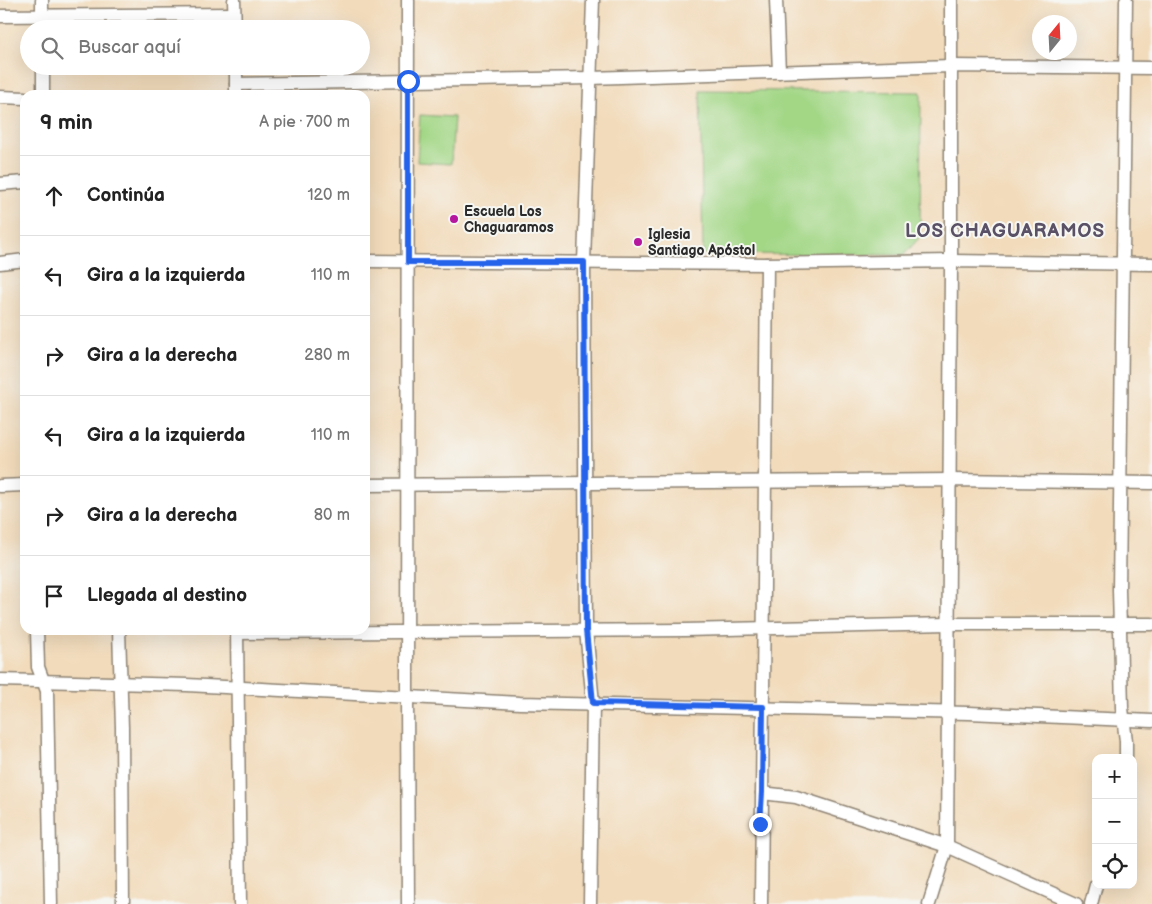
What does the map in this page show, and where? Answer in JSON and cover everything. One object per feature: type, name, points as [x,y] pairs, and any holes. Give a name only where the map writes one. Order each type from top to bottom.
[{"type":"street","points":[[42,0],[42,20]]},
{"type":"street","points":[[234,0],[234,20]]},
{"type":"street","points":[[408,0],[408,904]]},
{"type":"street","points":[[590,904],[593,703],[586,630],[584,262],[593,0]]},
{"type":"street","points":[[776,0],[779,72]]},
{"type":"street","points":[[929,904],[947,846],[951,0]]},
{"type":"street","points":[[1126,0],[1124,263],[1119,483],[1120,624],[1126,754]]},
{"type":"street","points":[[0,16],[234,14]]},
{"type":"street","points":[[236,75],[236,90],[408,81],[591,78],[951,66],[1152,68]]},
{"type":"street","points":[[43,75],[43,90]]},
{"type":"street","points":[[0,97],[20,98]]},
{"type":"street","points":[[0,184],[20,182]]},
{"type":"street","points":[[0,263],[20,261]]},
{"type":"street","points":[[370,262],[767,264],[951,261],[1152,264]]},
{"type":"street","points":[[761,904],[760,824],[766,481],[767,264]]},
{"type":"street","points":[[370,485],[950,480],[1152,483]]},
{"type":"street","points":[[0,486],[20,485]]},
{"type":"street","points":[[370,632],[948,624],[1152,624]]},
{"type":"street","points":[[37,635],[38,667],[47,691],[51,904]]},
{"type":"street","points":[[119,635],[123,747],[123,904]]},
{"type":"street","points":[[237,635],[240,904]]},
{"type":"street","points":[[0,680],[120,683],[520,702],[948,712],[1152,721]]},
{"type":"street","points":[[762,792],[796,797],[947,846],[1076,904]]},
{"type":"street","points":[[1091,904],[1095,889]]},
{"type":"green space","points":[[700,90],[921,92],[920,237],[904,255],[703,254]]},
{"type":"green space","points":[[420,115],[454,117],[451,164],[417,162]]},
{"type":"place","name":"Escuela Los Chaguaramos","points":[[454,219]]},
{"type":"place","name":"Iglesia Santiago Apóstol","points":[[638,242]]},
{"type":"district","name":"LOS CHAGUARAMOS","points":[[1005,231]]},
{"type":"route","points":[[408,81],[408,262],[584,262],[586,630],[593,703],[763,707],[760,824]]}]
